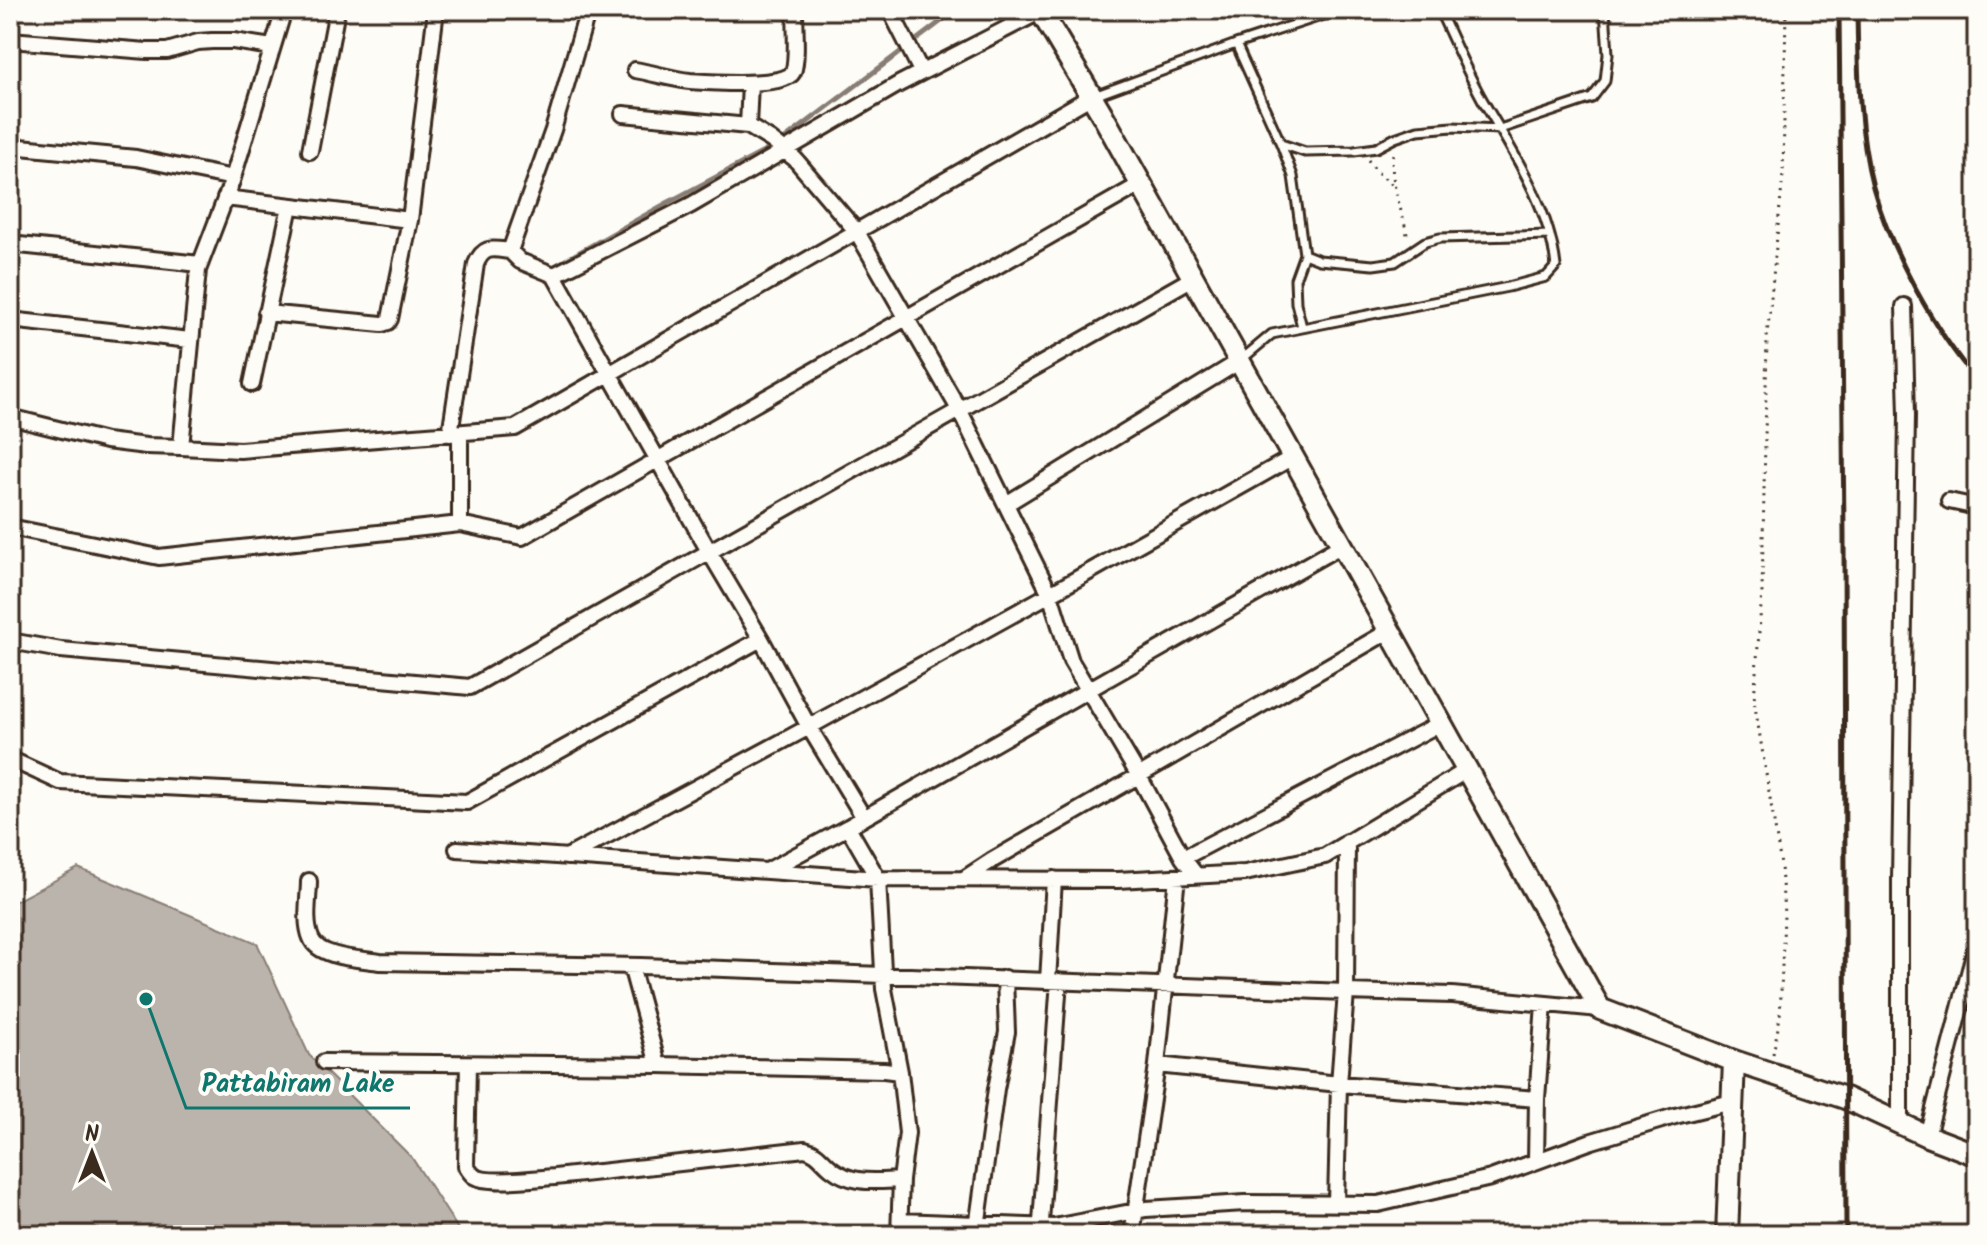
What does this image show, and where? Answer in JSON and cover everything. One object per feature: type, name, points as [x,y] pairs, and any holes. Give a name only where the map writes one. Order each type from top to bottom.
[{"type":"main road","points":[[1040,10],[1092,96],[1600,1009],[1734,1061],[1845,1098],[1977,1155]]},
{"type":"main road","points":[[1727,1235],[1734,1061]]},
{"type":"street","points":[[181,447],[198,270],[233,178],[284,10]]},
{"type":"street","points":[[310,151],[337,10]]},
{"type":"street","points":[[266,313],[382,324],[388,322],[410,220],[436,10]]},
{"type":"street","points":[[510,251],[553,130],[588,10]]},
{"type":"street","points":[[635,70],[689,80],[750,83],[790,77],[793,72],[795,10]]},
{"type":"street","points":[[890,10],[921,71]]},
{"type":"street","points":[[554,275],[691,205],[921,71],[1040,10]]},
{"type":"street","points":[[10,40],[167,51],[212,41],[272,47]]},
{"type":"street","points":[[748,126],[750,83]]},
{"type":"street","points":[[10,417],[106,441],[240,450],[515,428],[1092,96]]},
{"type":"street","points":[[623,114],[748,126],[786,150],[857,232],[960,411],[1050,594],[1071,661],[1183,858],[1196,875]]},
{"type":"street","points":[[10,146],[136,158],[233,178]]},
{"type":"street","points":[[10,527],[159,557],[460,524],[522,537],[1141,184]]},
{"type":"street","points":[[225,198],[410,220]]},
{"type":"street","points":[[252,384],[290,206]]},
{"type":"street","points":[[10,244],[200,264]]},
{"type":"street","points":[[460,524],[455,433],[476,264],[486,250],[510,251],[520,261],[554,275],[809,727],[864,818]]},
{"type":"street","points":[[10,641],[61,650],[470,687],[1193,278]]},
{"type":"street","points":[[1900,1123],[1900,880],[1907,415],[1904,306]]},
{"type":"street","points":[[10,320],[190,340]]},
{"type":"street","points":[[1006,504],[1240,361]]},
{"type":"street","points":[[567,857],[809,727],[1293,457]]},
{"type":"street","points":[[1949,501],[1977,507]]},
{"type":"street","points":[[767,871],[1342,545]]},
{"type":"street","points":[[964,878],[1389,631]]},
{"type":"street","points":[[10,759],[60,782],[467,802],[761,639]]},
{"type":"street","points":[[1183,858],[1441,723]]},
{"type":"street","points":[[457,849],[878,879],[1118,880],[1245,873],[1325,856],[1467,770]]},
{"type":"street","points":[[848,827],[878,879],[884,989],[900,1072],[907,1133],[901,1180],[900,1228],[1040,1231],[1135,1211],[1245,1203],[1378,1204],[1491,1178],[1589,1142],[1732,1102]]},
{"type":"street","points":[[1336,1203],[1339,1084],[1346,992],[1347,842]]},
{"type":"street","points":[[1132,1235],[1157,1065],[1177,877]]},
{"type":"street","points":[[1040,1231],[1053,981],[1054,879]]},
{"type":"street","points":[[309,881],[308,928],[312,942],[323,951],[380,962],[631,966],[1452,995],[1600,1009]]},
{"type":"street","points":[[1927,1136],[1977,942]]},
{"type":"street","points":[[631,966],[658,1065]]},
{"type":"street","points":[[977,1229],[1007,1032],[1005,978]]},
{"type":"street","points":[[1536,1161],[1544,1004]]},
{"type":"street","points":[[324,1062],[658,1065],[900,1072]]},
{"type":"street","points":[[468,1064],[466,1166],[479,1179],[555,1177],[805,1149],[821,1156],[845,1177],[860,1181],[901,1180]]},
{"type":"street","points":[[1157,1065],[1339,1084],[1537,1099]]},
{"type":"lane","points":[[1092,96],[1339,10]]},
{"type":"lane","points":[[1240,361],[1272,334],[1508,287],[1546,277],[1556,266],[1554,249],[1536,196],[1480,96],[1439,10]]},
{"type":"lane","points":[[1281,144],[1305,152],[1376,148],[1418,130],[1453,127],[1500,129],[1592,98],[1605,81],[1608,54],[1605,10]]},
{"type":"lane","points":[[1236,44],[1293,176],[1304,254],[1295,279],[1296,303],[1302,327]]},
{"type":"lane","points":[[1304,254],[1319,260],[1373,265],[1395,262],[1425,242],[1440,238],[1549,235]]},
{"type":"path","points":[[1770,1073],[1780,1017],[1784,915],[1781,865],[1754,700],[1762,592],[1767,338],[1783,175],[1786,10]]},
{"type":"path","points":[[1395,138],[1392,163],[1394,186],[1404,214],[1409,252]]},
{"type":"path","points":[[1361,150],[1376,171],[1394,186]]},
{"type":"shaded area","points":[[78,868],[257,943],[309,1055],[412,1158],[462,1235],[10,1235],[10,904]]},
{"type":"waterway","points":[[785,139],[956,10]]},
{"type":"waterway","points":[[555,266],[771,148]]},
{"type":"railway","points":[[1839,10],[1846,1235]]},
{"type":"railway","points":[[1857,10],[1862,121],[1868,165],[1881,212],[1902,263],[1930,314],[1977,380]]},
{"type":"place","name":"Pattabiram Lake","points":[[146,999]]}]
